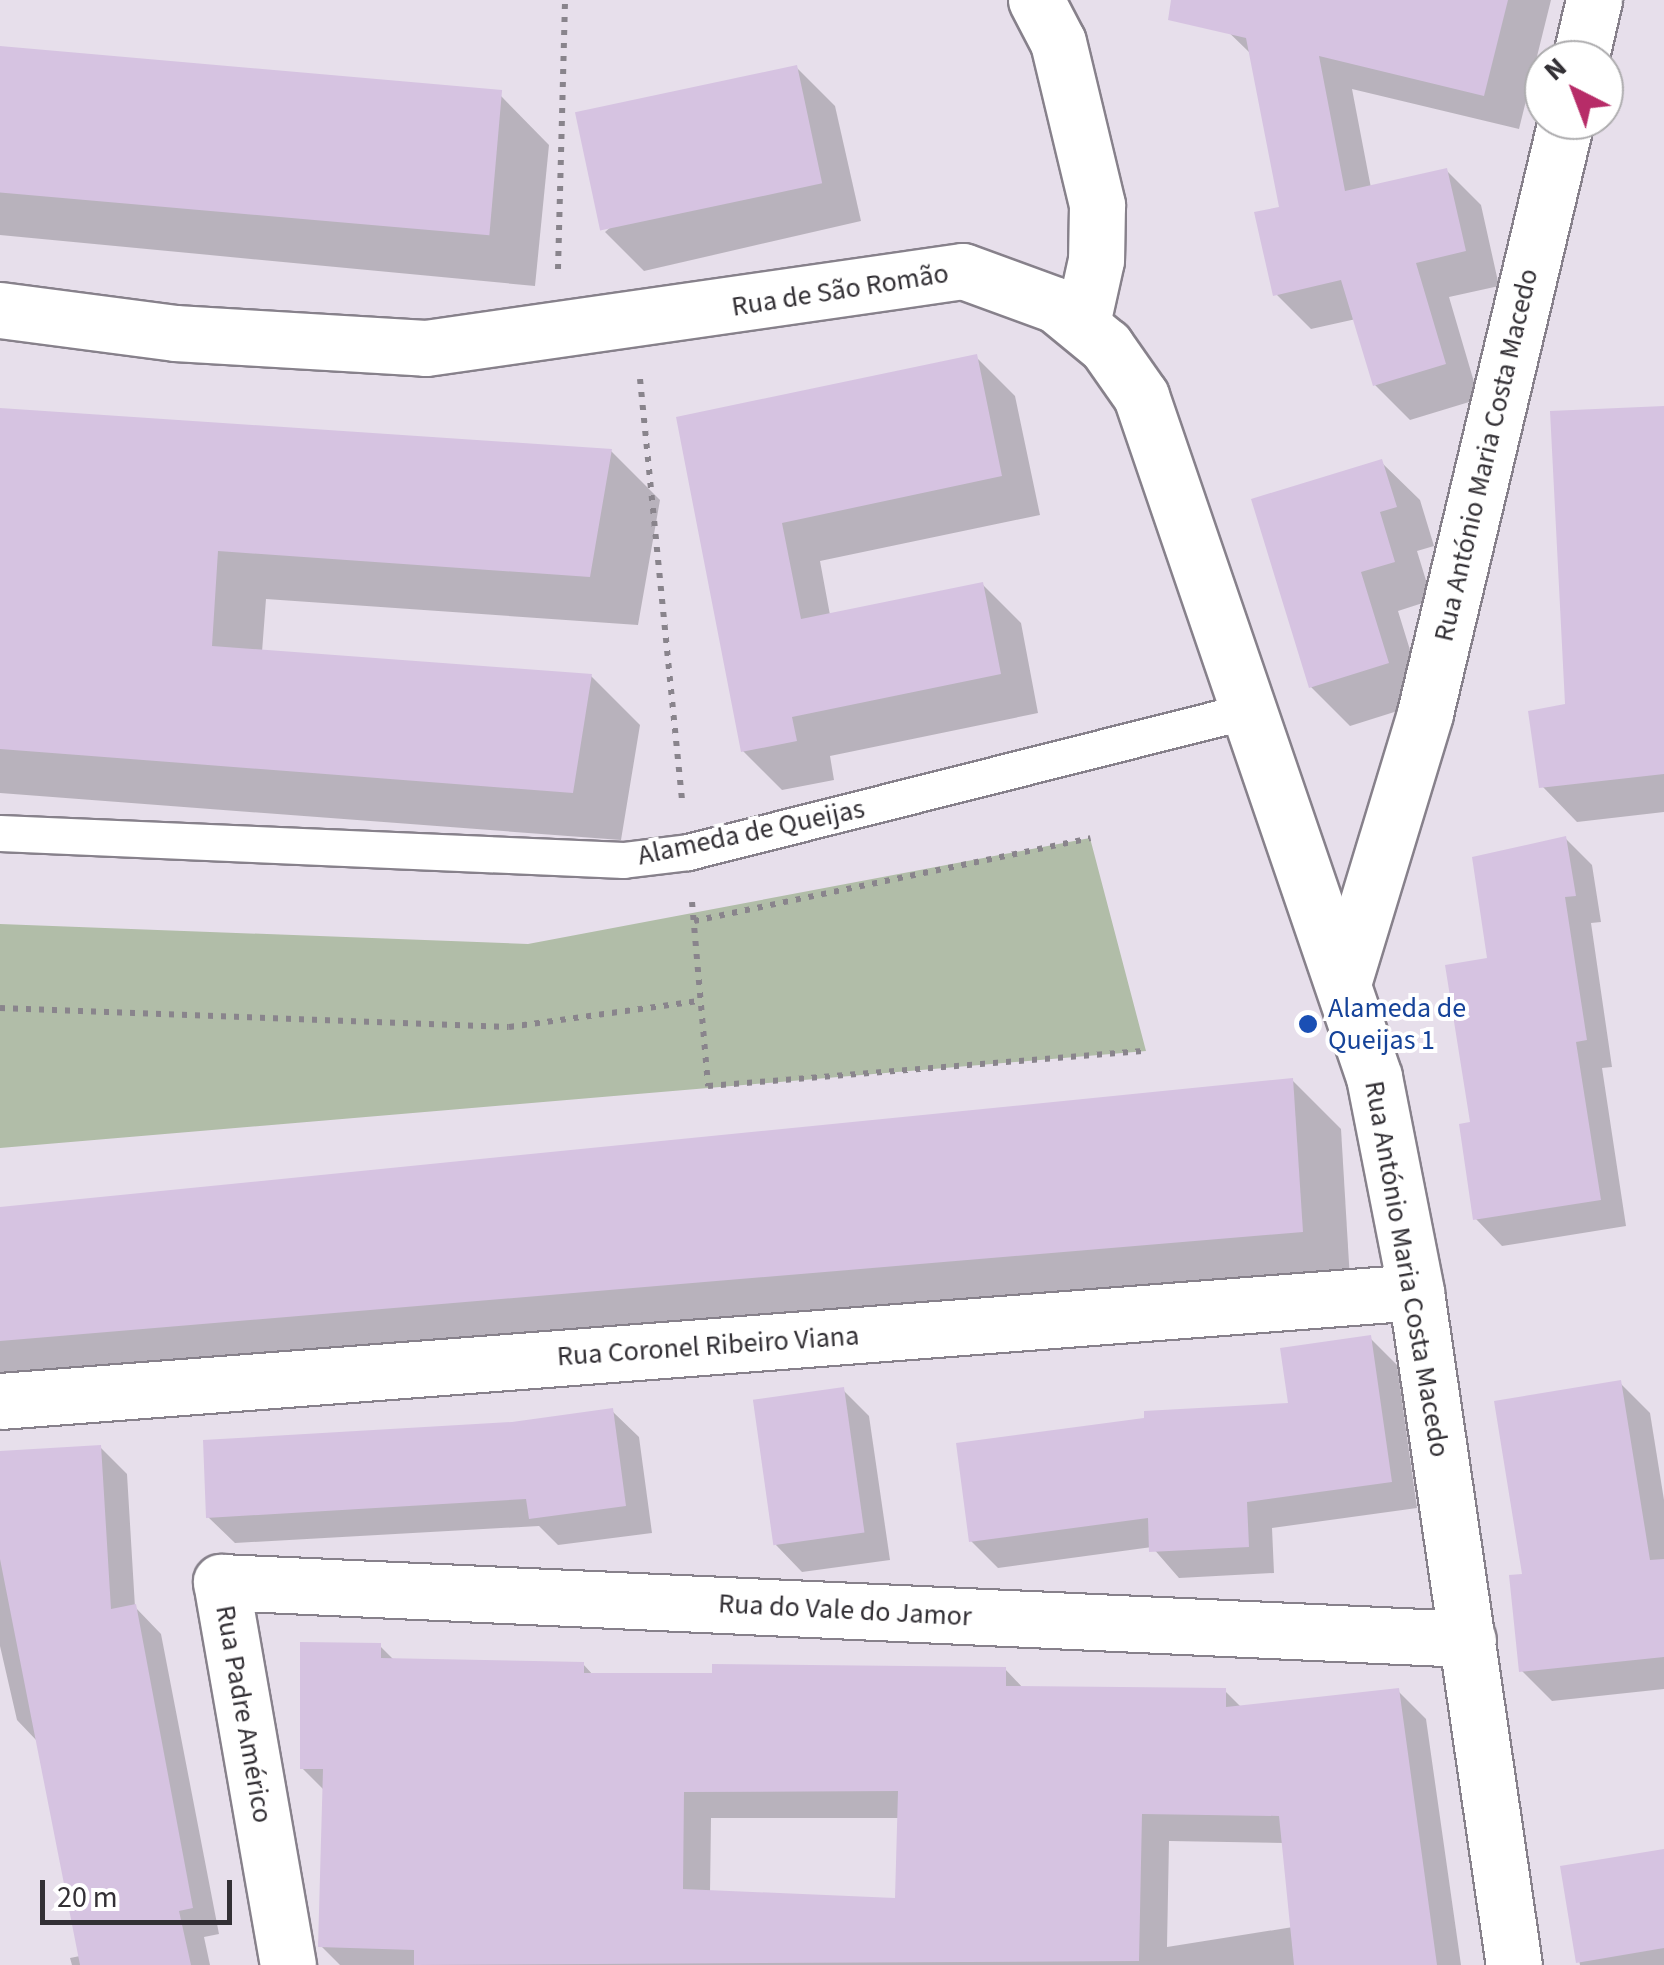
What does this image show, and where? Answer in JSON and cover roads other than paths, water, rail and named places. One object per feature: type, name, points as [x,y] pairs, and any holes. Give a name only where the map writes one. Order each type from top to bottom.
[{"type":"street","points":[[1036,0],[1058,42],[1096,205],[1096,260],[1082,323]]},
{"type":"street","points":[[1585,40],[1594,0]]},
{"type":"street","name":"Rua António Maria Costa Macedo","points":[[1514,1965],[1416,1292],[1374,1077],[1344,978],[1424,713],[1561,140]]},
{"type":"street","name":"Rua de São Romão","points":[[0,310],[176,333],[426,348],[635,322],[852,283],[963,271],[1016,285],[1082,323],[1126,369],[1140,396],[1344,978]]},
{"type":"street","name":"Rua Coronel Ribeiro Viana","points":[[0,1401],[1416,1292]]},
{"type":"street","name":"Rua do Vale do Jamor","points":[[221,1582],[1468,1639]]},
{"type":"street","name":"Rua Padre Américo","points":[[221,1582],[288,1965]]},
{"type":"lane","name":"Alameda de Queijas","points":[[0,833],[567,861],[688,852],[1251,710]]},
{"type":"place","name":"Alameda de Queijas 1","points":[[1308,1024]]}]
